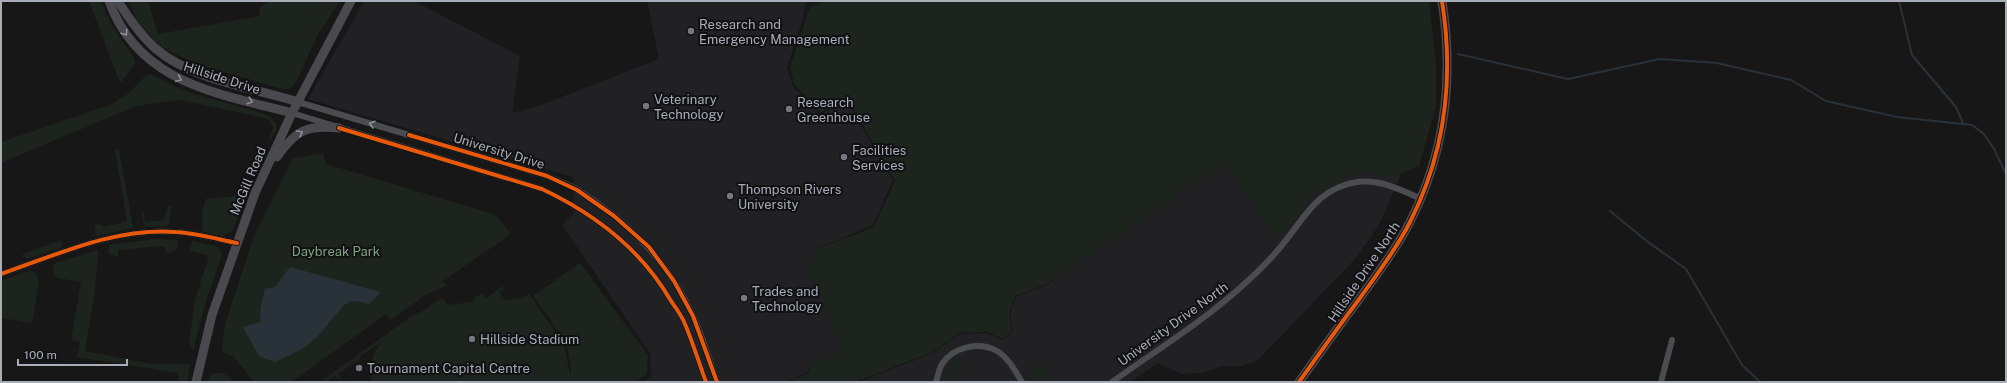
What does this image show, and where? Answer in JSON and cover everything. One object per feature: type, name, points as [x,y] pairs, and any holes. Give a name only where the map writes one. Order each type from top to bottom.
[{"type":"main road","name":"Hillside Drive","points":[[109,1],[116,20],[129,39],[148,60],[164,72],[197,87],[292,113]]},
{"type":"main road","name":"Hillside Drive","points":[[118,1],[135,27],[146,39],[157,50],[182,66],[215,78],[298,102]]},
{"type":"main road","name":"McGill Road","points":[[196,382],[212,315],[236,243],[265,172],[292,113],[351,1]]},
{"type":"main road","name":"Hillside Drive North","points":[[1299,382],[1383,266],[1403,234],[1423,194],[1436,154],[1445,113],[1448,80],[1448,48],[1442,1]]},
{"type":"main road","points":[[265,172],[292,138],[302,131],[320,126],[339,128]]},
{"type":"street","name":"University Drive","points":[[298,102],[547,176],[577,190],[614,216],[649,247],[674,281],[694,316],[717,382]]},
{"type":"street","name":"University Drive","points":[[292,113],[542,189],[570,202],[605,225],[640,257],[664,288],[685,323],[706,382]]},
{"type":"street","points":[[1403,234],[1404,225],[1429,166],[1436,154]]},
{"type":"street","name":"University Drive North","points":[[1112,382],[1206,316],[1230,297],[1266,264],[1314,204],[1331,191],[1350,183],[1372,181],[1386,184],[1417,197]]},
{"type":"street","points":[[1,274],[102,240],[137,233],[176,232],[236,243]]},
{"type":"street","points":[[1662,382],[1672,340]]},
{"type":"street","points":[[936,382],[941,365],[950,354],[967,347],[982,346],[997,351],[1006,358],[1022,382]]},
{"type":"shaded area","name":"Thompson Rivers University","points":[[364,1],[414,1],[520,56],[512,113],[541,105],[659,59],[647,1],[806,1],[802,22],[787,68],[793,86],[820,115],[846,100],[893,180],[873,225],[816,249],[810,275],[844,352],[810,363],[808,372],[787,382],[643,382],[651,376],[650,353],[562,225],[574,213],[573,177],[308,99]]},
{"type":"shaded area","points":[[1224,151],[1409,156],[1379,225],[1355,259],[1257,361],[1243,366],[1222,366],[1203,373],[1182,374],[1158,363],[1130,382],[858,382],[933,353],[959,334],[986,333],[1003,340],[1013,331],[1010,313],[1016,297],[1047,285]]},
{"type":"shaded area","points":[[290,267],[381,292],[368,305],[364,302],[351,301],[344,305],[317,337],[304,348],[275,362],[259,356],[243,327],[261,322],[260,317],[265,289],[275,287]]},
{"type":"green space","points":[[89,1],[101,1],[111,24],[135,59],[135,64],[120,83]]},
{"type":"green space","points":[[129,1],[148,1],[158,34],[260,16],[259,9],[268,1],[340,1],[316,38],[297,81],[290,89],[282,89],[196,64],[160,46],[136,20]]},
{"type":"green space","points":[[825,1],[1429,1],[1436,67],[1436,106],[1419,166],[1390,177],[1362,173],[1340,179],[1316,192],[1278,240],[1225,163],[1047,284],[1015,296],[1009,313],[1012,331],[1003,339],[987,332],[959,333],[933,352],[855,382],[789,382],[809,373],[810,363],[844,352],[810,275],[816,249],[874,227],[895,181],[847,98],[820,113],[794,84],[790,67],[810,7]]},
{"type":"green space","points":[[151,74],[182,90],[268,115],[276,123],[276,131],[268,143],[273,127],[270,121],[265,118],[179,100],[136,106],[1,163],[1,142],[110,105],[129,93],[145,76]]},
{"type":"green space","points":[[119,149],[133,228],[96,236],[94,226],[99,224],[104,227],[127,221],[115,150]]},
{"type":"green space","name":"Daybreak Park","points":[[323,153],[326,164],[496,215],[511,234],[443,281],[447,286],[427,294],[391,320],[386,314],[292,382],[254,382],[234,357],[222,352],[225,324],[254,236],[293,158]]},
{"type":"green space","points":[[236,196],[244,198],[244,202],[232,231],[223,236],[203,232],[202,211],[206,199]]},
{"type":"green space","points":[[168,206],[171,206],[170,223],[166,226],[146,227],[144,225],[142,212],[144,212],[145,222],[163,220]]},
{"type":"green space","points":[[155,239],[177,240],[179,243],[176,250],[171,253],[166,253],[165,246],[118,250],[118,257],[109,254],[109,245]]},
{"type":"green space","points":[[61,240],[63,247],[27,259],[23,256],[23,254]]},
{"type":"green space","points":[[192,241],[216,246],[221,250],[222,255],[206,301],[193,350],[189,343],[195,300],[209,256],[190,251]]},
{"type":"green space","points":[[98,250],[95,291],[85,351],[153,364],[190,364],[187,382],[178,382],[179,373],[77,357],[80,342],[71,340],[81,282],[58,278],[54,275],[53,267],[56,263]]},
{"type":"green space","name":"Hillside Stadium","points":[[580,263],[648,355],[647,374],[636,382],[371,382],[373,357],[380,343],[364,354],[362,353],[360,359],[338,374],[341,379],[348,375],[340,380],[335,376],[326,382],[320,382],[413,315],[422,311],[436,301],[444,298],[447,305],[473,302],[474,297],[483,294],[486,298],[503,286],[504,289],[499,292],[505,300],[522,298],[529,294],[564,344],[570,375],[568,353],[564,343],[553,323],[533,296]]},
{"type":"green space","points":[[29,271],[35,272],[39,281],[32,323],[1,318],[1,281]]},
{"type":"green space","points":[[958,357],[962,359],[958,372],[957,373],[955,369],[949,382],[943,382],[949,367]]},
{"type":"green space","points":[[1036,363],[1045,363],[1046,365],[1041,368],[1051,382],[1033,382],[1027,371]]},
{"type":"green space","points":[[213,373],[223,373],[231,378],[231,382],[207,382]]},
{"type":"waterway","points":[[1899,1],[1912,55],[1956,107],[1963,123]]},
{"type":"waterway","points":[[1458,54],[1568,79],[1660,59],[1717,63],[1791,80],[1826,101],[1897,117],[1972,125],[1984,134],[1994,149],[2006,174]]},
{"type":"waterway","points":[[1610,211],[1648,242],[1686,269],[1742,365],[1760,382]]},
{"type":"cycle path","points":[[1299,382],[1393,252],[1405,232],[1422,196],[1439,142],[1444,114],[1447,58],[1446,29],[1442,1]]},
{"type":"cycle path","points":[[339,128],[542,189],[562,199],[598,222],[631,249],[659,282],[684,321],[706,382]]},
{"type":"cycle path","points":[[409,135],[547,176],[577,190],[614,216],[649,247],[674,281],[693,316],[717,382]]},
{"type":"cycle path","points":[[1,274],[87,244],[131,234],[176,232],[237,243]]},
{"type":"place","name":"Research and Emergency Management","points":[[691,31]]},
{"type":"place","name":"Veterinary Technology","points":[[646,106]]},
{"type":"place","name":"Research Greenhouse","points":[[789,109]]},
{"type":"place","name":"Facilities Services","points":[[844,157]]},
{"type":"place","name":"Thompson Rivers University","points":[[730,196]]},
{"type":"place","name":"Trades and Technology","points":[[744,298]]},
{"type":"place","name":"Hillside Stadium","points":[[472,339]]},
{"type":"place","name":"Tournament Capital Centre","points":[[359,368]]}]
